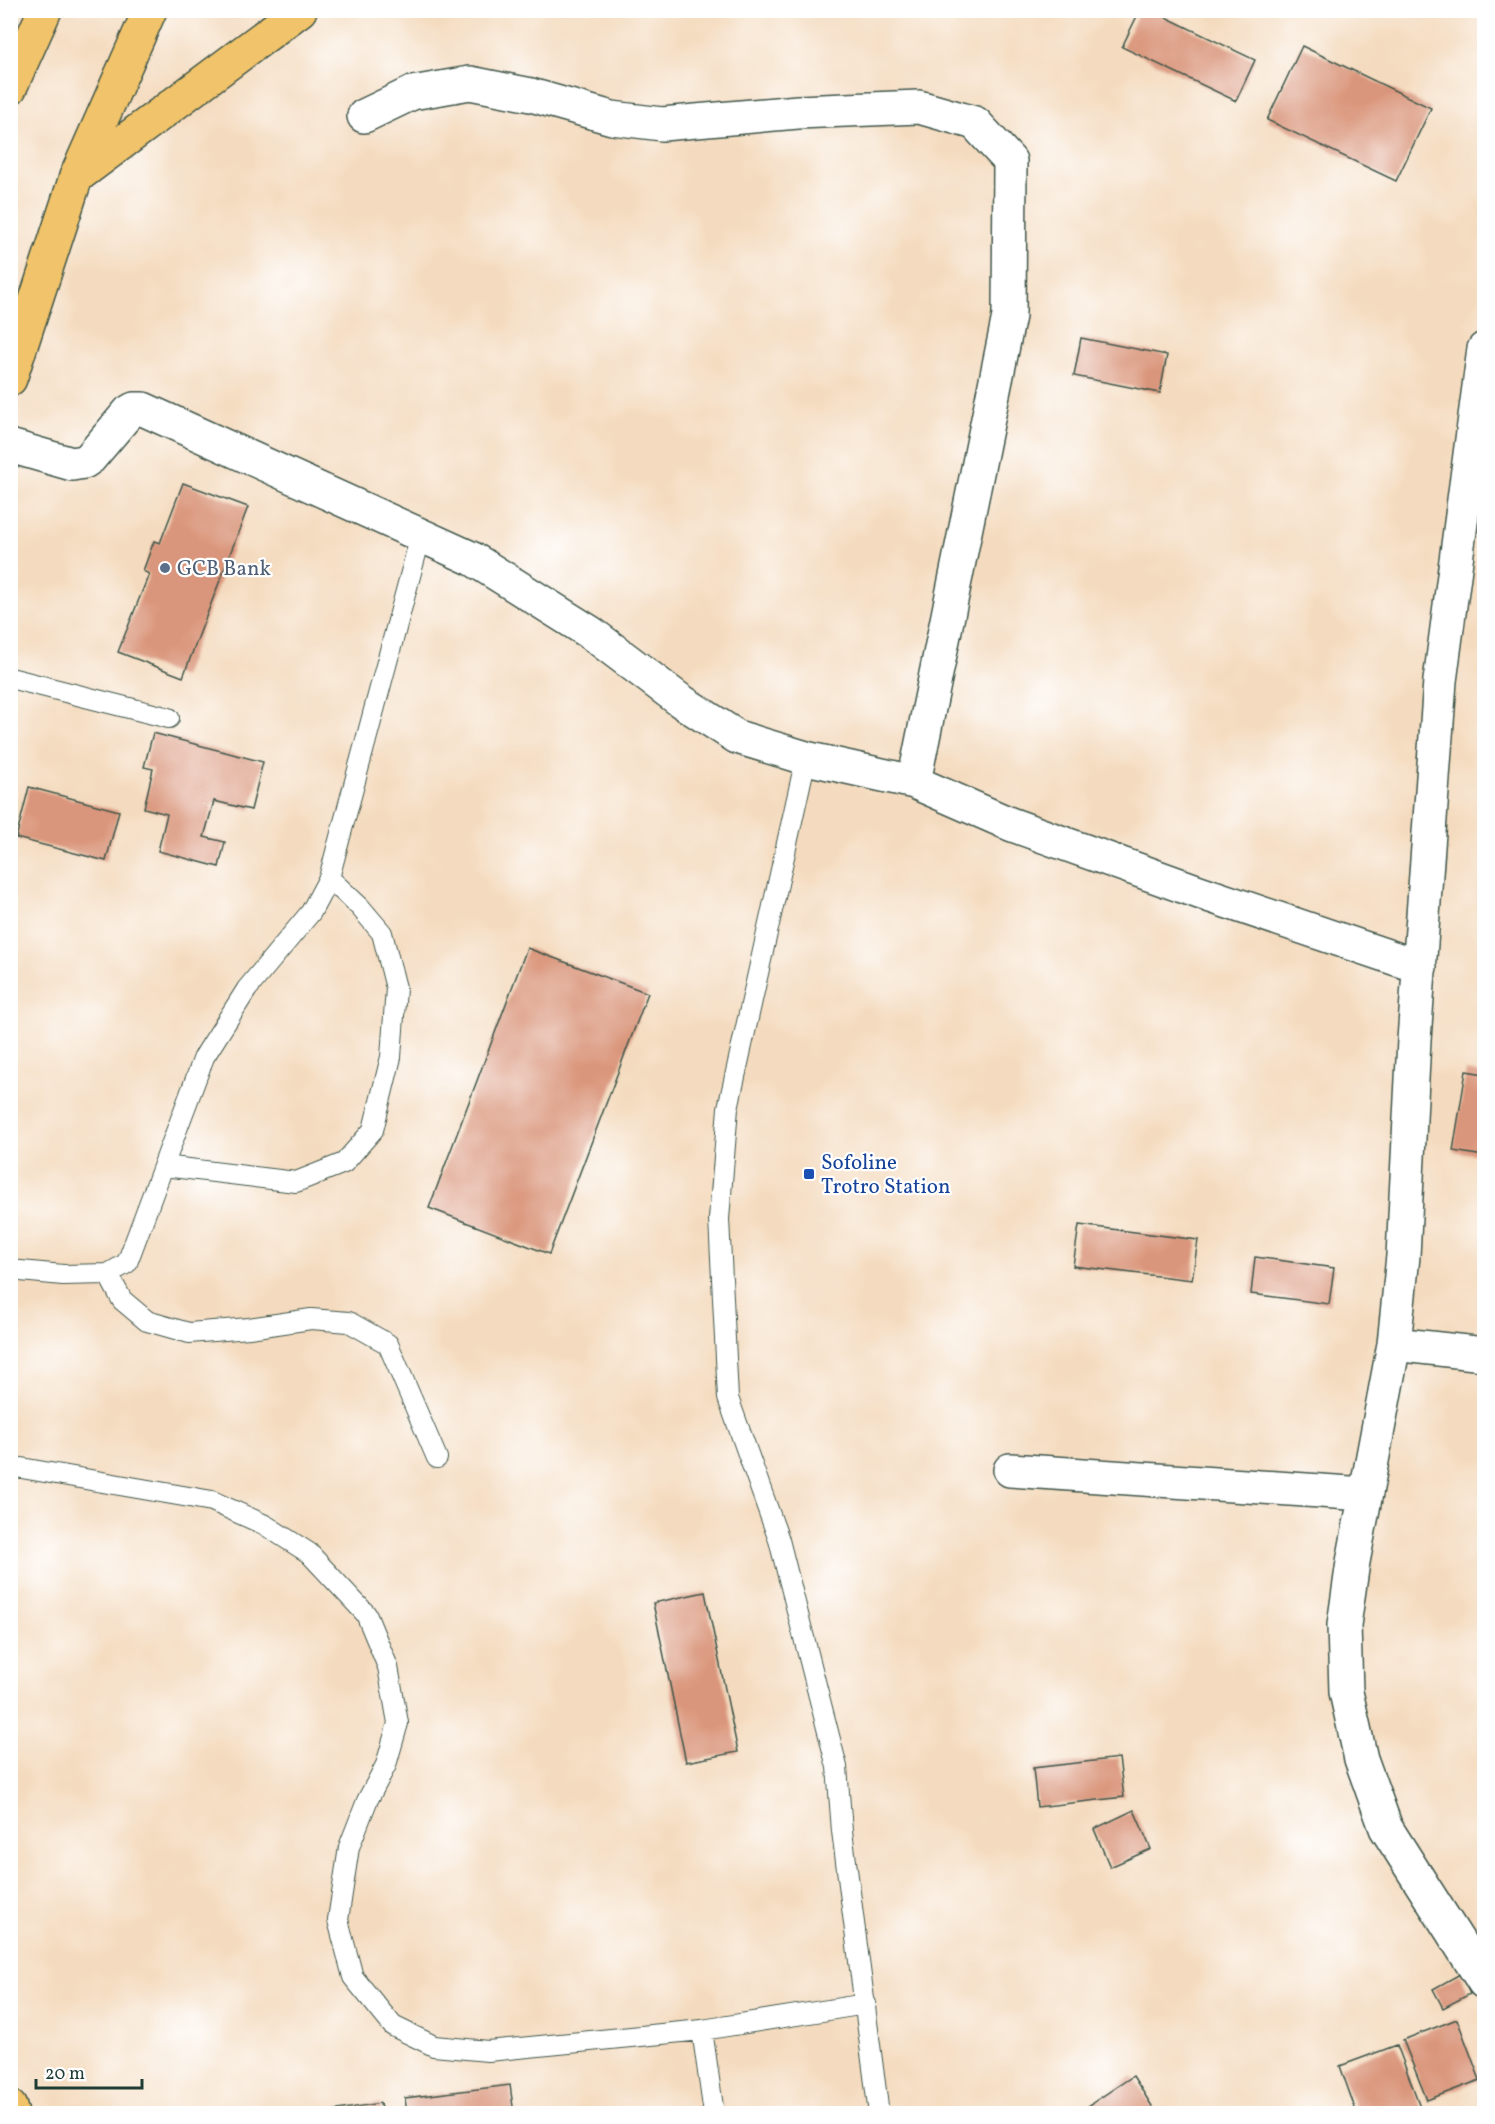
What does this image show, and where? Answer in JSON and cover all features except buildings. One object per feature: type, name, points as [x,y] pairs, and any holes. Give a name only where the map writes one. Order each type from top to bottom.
[{"type":"main road","points":[[10,88],[45,10]]},
{"type":"main road","points":[[10,379],[76,177],[150,10]]},
{"type":"main road","points":[[76,177],[300,10]]},
{"type":"main road","points":[[10,2107],[12,2114]]},
{"type":"street","points":[[364,116],[412,93],[470,83],[531,95],[612,118],[662,124],[798,112],[919,107],[975,123],[1010,161],[1009,316],[914,782]]},
{"type":"street","points":[[1485,349],[1440,681],[1414,1040],[1403,1256],[1394,1344],[1365,1494],[1344,1624],[1346,1692],[1361,1760],[1386,1828],[1485,1982]]},
{"type":"street","points":[[10,446],[72,464],[84,462],[129,412],[134,409],[143,410],[472,558],[591,633],[681,701],[737,737],[806,758],[914,782],[1010,824],[1199,892],[1420,967]]},
{"type":"street","points":[[1394,1344],[1485,1354]]},
{"type":"street","points":[[1010,1470],[1365,1494]]},
{"type":"lane","points":[[10,1270],[63,1275],[108,1274],[127,1263],[204,1057],[247,989],[311,912],[329,878],[421,535]]},
{"type":"lane","points":[[10,678],[169,718]]},
{"type":"lane","points":[[806,758],[728,1108],[719,1219],[726,1362],[728,1398],[779,1540],[837,1767],[842,1831],[879,2114]]},
{"type":"lane","points":[[164,1166],[296,1182],[345,1163],[373,1130],[391,1057],[396,988],[382,933],[360,907],[329,878]]},
{"type":"lane","points":[[108,1274],[122,1300],[147,1321],[189,1333],[249,1328],[311,1318],[349,1322],[388,1344],[437,1458]]},
{"type":"lane","points":[[10,1466],[212,1501],[265,1525],[309,1553],[366,1614],[388,1667],[398,1723],[386,1765],[367,1801],[349,1847],[338,1920],[353,1977],[393,2026],[434,2046],[488,2051],[702,2030],[866,2004]]},
{"type":"lane","points":[[702,2030],[714,2114]]},
{"type":"place","name":"GCB Bank","points":[[165,568]]},
{"type":"place","name":"Sofoline Trotro Station","points":[[809,1174]]}]
